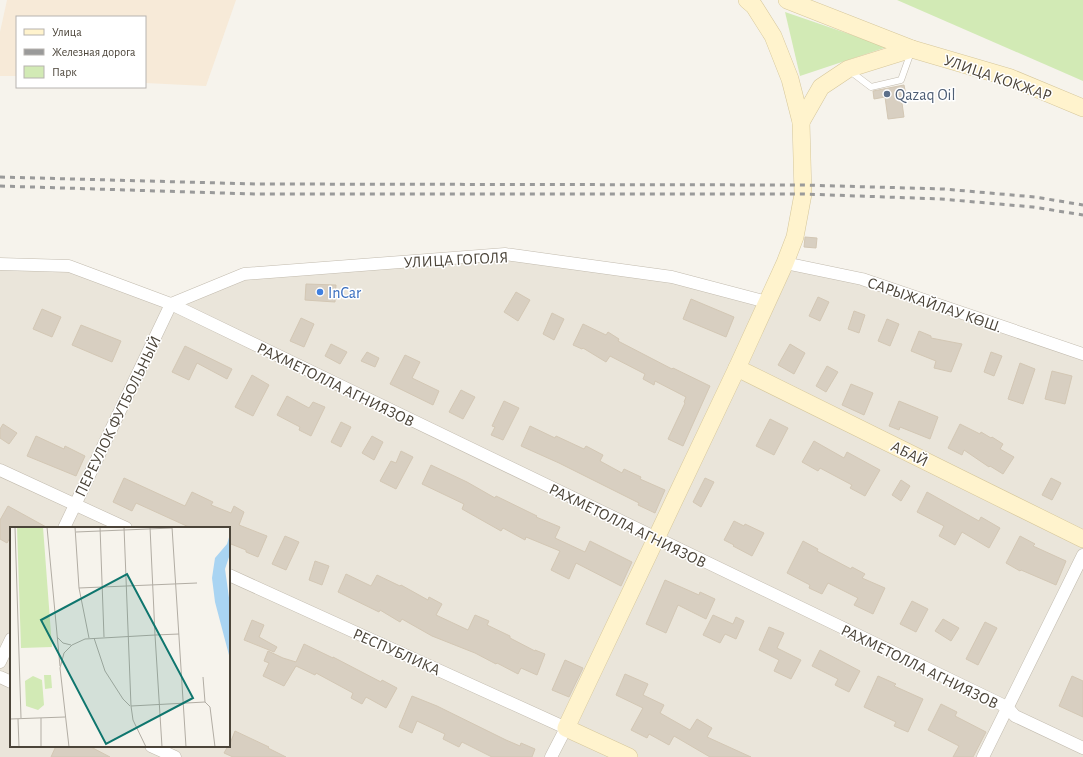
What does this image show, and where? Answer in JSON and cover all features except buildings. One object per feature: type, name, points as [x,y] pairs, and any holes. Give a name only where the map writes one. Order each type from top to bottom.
[{"type":"main road","points":[[630,757],[566,728],[738,368],[785,263],[795,237],[803,194],[801,122],[790,79],[773,36],[754,6],[747,0]]},
{"type":"main road","name":"УЛИЦА КОКЖАР","points":[[787,0],[912,49],[1011,78],[1083,108]]},
{"type":"main road","points":[[801,122],[821,87],[848,69],[912,49]]},
{"type":"main road","name":"АБАЙ","points":[[738,368],[1083,539]]},
{"type":"street","name":"УЛИЦА ГОГОЛЯ","points":[[171,304],[244,274],[505,254],[672,277],[767,302]]},
{"type":"street","name":"САРЫЖАЙЛАУ КӨШ.","points":[[785,263],[862,278],[1083,354]]},
{"type":"street","name":"РАХМЕТОЛЛА АГНИЯЗОВ","points":[[0,264],[69,266],[171,304],[655,539],[1007,707],[1015,716],[1083,748]]},
{"type":"street","name":"ПЕРЕУЛОК ФУТБОЛЬНЫЙ","points":[[64,527],[171,304]]},
{"type":"street","points":[[0,470],[124,527]]},
{"type":"street","points":[[983,757],[1083,555]]},
{"type":"street","name":"РЕСПУБЛИКА","points":[[230,575],[566,728]]},
{"type":"street","points":[[0,662],[10,641]]},
{"type":"street","points":[[0,677],[10,682]]},
{"type":"street","points":[[552,757],[566,728]]},
{"type":"street","points":[[153,747],[175,757]]},
{"type":"lane","points":[[848,69],[871,87],[901,80],[912,49]]},
{"type":"shaded area","points":[[7,0],[236,0],[206,86],[146,83],[146,16],[16,16],[16,76],[0,76],[0,32]]},
{"type":"shaded area","points":[[505,254],[672,277],[767,302],[785,263],[862,279],[1083,354],[1083,757],[0,757],[0,264],[69,266],[171,304],[244,274]]},
{"type":"green space","points":[[897,0],[1083,0],[1083,81]]},
{"type":"green space","points":[[785,12],[887,47],[800,76]]},
{"type":"railway","points":[[0,177],[257,184],[802,185],[944,189],[1035,197],[1083,205]]},
{"type":"railway","points":[[0,186],[254,194],[803,194],[941,199],[1033,207],[1083,215]]},
{"type":"place","name":"Qazaq Oil","points":[[887,94]]},
{"type":"place","name":"InCar","points":[[320,292]]}]
